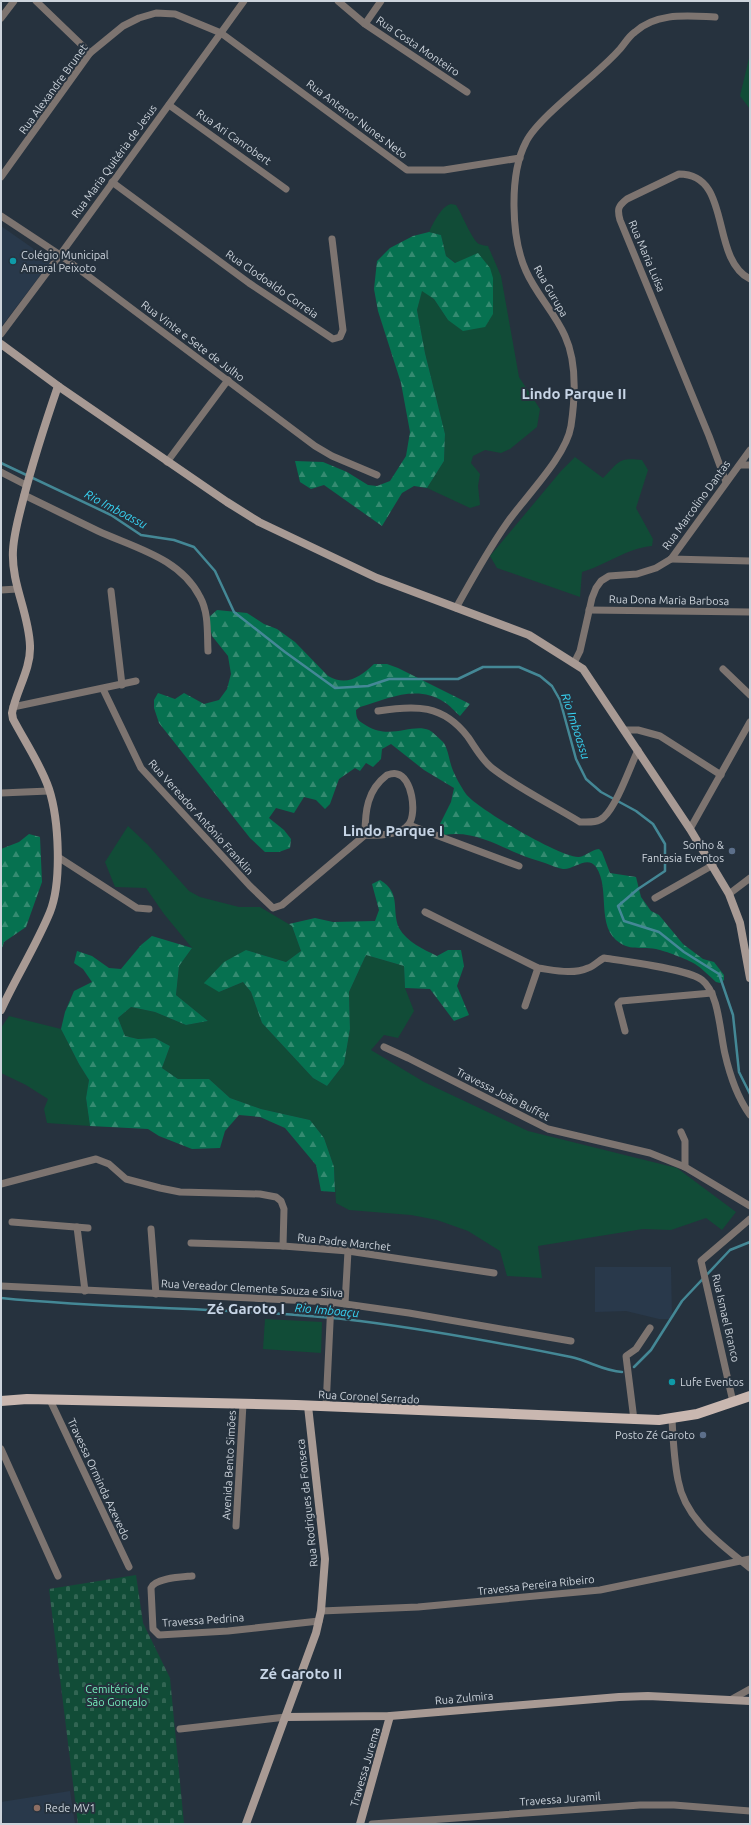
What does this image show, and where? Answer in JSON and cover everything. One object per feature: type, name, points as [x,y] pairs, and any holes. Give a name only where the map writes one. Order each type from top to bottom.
[{"type":"main road","points":[[1,344],[58,386],[167,462],[259,522],[377,578],[529,634],[574,662],[583,670],[638,750],[690,829],[729,894],[740,923],[750,978]]},
{"type":"main road","points":[[1,1010],[50,912],[56,884],[58,857],[54,815],[49,791],[13,719],[13,707],[28,665],[30,647],[28,628],[17,589],[13,568],[13,550],[26,483],[58,386]]},
{"type":"main road","name":"Rua Coronel Serrado","points":[[1,1401],[50,1400],[243,1404],[634,1420],[672,1419],[750,1396]]},
{"type":"main road","name":"Rua Rodrigues da Fonseca","points":[[246,1824],[286,1717],[319,1621],[321,1611],[325,1559],[308,1406]]},
{"type":"main road","name":"Rua Zulmira","points":[[286,1717],[390,1716],[619,1697],[648,1696],[750,1701]]},
{"type":"main road","name":"Travessa Jurema","points":[[360,1824],[390,1716]]},
{"type":"street","points":[[1,18],[14,1]]},
{"type":"street","points":[[36,1],[90,53]]},
{"type":"street","name":"Rua Maria Quitéria de Jesus","points":[[1,334],[244,1]]},
{"type":"street","name":"Rua Costa Monteiro","points":[[338,1],[365,24],[467,92]]},
{"type":"street","points":[[365,24],[381,1]]},
{"type":"street","name":"Rua Alexandre Brunet","points":[[1,177],[90,53],[123,26],[139,18],[156,13],[175,14],[221,33]]},
{"type":"street","name":"Rua Gurupa","points":[[456,608],[483,560],[506,524],[563,447],[571,428],[574,396],[570,352],[565,336],[526,271],[518,248],[513,212],[520,158],[526,141],[537,128],[601,68],[636,30],[662,18],[679,16],[715,17]]},
{"type":"street","name":"Rua Antenor Nunes Neto","points":[[221,33],[407,170],[444,170],[520,158]]},
{"type":"street","name":"Rua Ari Canrobert","points":[[169,104],[286,189]]},
{"type":"street","name":"Rua Maria Luísa","points":[[726,482],[709,436],[620,220],[618,210],[620,204],[627,199],[679,174],[687,174],[695,177],[706,186],[715,202],[727,250],[735,265],[744,276],[750,279]]},
{"type":"street","name":"Rua Clodoaldo Correia","points":[[112,182],[249,283],[333,339],[340,337],[344,330],[332,238]]},
{"type":"street","name":"Rua Vinte e Sete de Julho","points":[[1,216],[60,255],[315,446],[332,456],[377,475]]},
{"type":"street","points":[[167,462],[228,380]]},
{"type":"street","name":"Rua Marcolino Dantas","points":[[574,662],[584,639],[589,610],[596,588],[609,576],[636,574],[656,568],[671,559],[750,450]]},
{"type":"street","points":[[740,465],[750,465]]},
{"type":"street","points":[[1,472],[26,483]]},
{"type":"street","points":[[24,495],[100,532],[150,552],[179,571],[192,585],[201,598],[205,612],[208,651]]},
{"type":"street","points":[[671,559],[750,561]]},
{"type":"street","points":[[1,590],[17,589]]},
{"type":"street","points":[[111,591],[122,684]]},
{"type":"street","name":"Rua Dona Maria Barbosa","points":[[589,610],[750,612]]},
{"type":"street","points":[[723,669],[750,695]]},
{"type":"street","points":[[13,707],[136,681]]},
{"type":"street","name":"Rua Vereador Antônio Franklin","points":[[103,689],[141,768],[250,886],[273,908],[282,905],[365,835]]},
{"type":"street","points":[[378,711],[406,708],[428,708],[451,718],[463,730],[490,766],[505,778],[580,822],[596,821],[604,818],[612,807],[638,750]]},
{"type":"street","points":[[690,829],[750,722]]},
{"type":"street","points":[[624,730],[638,730],[660,736],[721,775]]},
{"type":"street","points":[[388,774],[397,774],[404,778],[408,785],[413,808],[412,818],[409,825],[396,832],[382,835],[365,835],[365,816],[368,799],[373,789],[388,774]]},
{"type":"street","points":[[1,793],[49,791]]},
{"type":"street","points":[[409,825],[519,866]]},
{"type":"street","points":[[58,857],[137,908],[149,910]]},
{"type":"street","points":[[655,898],[713,866]]},
{"type":"street","points":[[729,894],[750,878]]},
{"type":"street","points":[[425,912],[538,968],[580,972],[590,968],[604,958],[660,967],[694,976],[702,980],[712,993],[725,1054],[733,1083],[742,1104],[750,1115]]},
{"type":"street","points":[[525,1006],[538,968]]},
{"type":"street","points":[[625,1031],[618,1004],[621,1001],[712,993]]},
{"type":"street","name":"Travessa João Buffet","points":[[384,1047],[548,1129],[650,1153],[686,1167],[750,1206]]},
{"type":"street","points":[[682,1132],[686,1145],[686,1167]]},
{"type":"street","points":[[1,1184],[64,1166],[96,1159],[109,1164],[126,1179],[180,1192],[260,1194],[276,1197],[281,1201],[284,1209],[283,1246]]},
{"type":"street","name":"Rua Ismael Branco","points":[[733,1402],[701,1262],[750,1219]]},
{"type":"street","points":[[12,1222],[88,1228]]},
{"type":"street","points":[[77,1228],[85,1291]]},
{"type":"street","points":[[151,1229],[156,1294]]},
{"type":"street","name":"Rua Padre Marchet","points":[[191,1243],[283,1246],[348,1251],[494,1273]]},
{"type":"street","points":[[345,1304],[348,1251]]},
{"type":"street","name":"Rua Vereador Clemente Souza e Silva","points":[[1,1286],[331,1302],[571,1341]]},
{"type":"street","points":[[326,1407],[331,1302]]},
{"type":"street","points":[[634,1420],[626,1356],[636,1349],[650,1328]]},
{"type":"street","name":"Travessa Orminda Azevedo","points":[[50,1400],[129,1567]]},
{"type":"street","name":"Avenida Bento Simões","points":[[236,1526],[243,1404]]},
{"type":"street","points":[[672,1419],[678,1481],[685,1502],[695,1518],[711,1536],[750,1568]]},
{"type":"street","points":[[1,1449],[58,1576]]},
{"type":"street","name":"Travessa Pereira Ribeiro","points":[[321,1611],[418,1607],[600,1590],[750,1559]]},
{"type":"street","name":"Travessa Pedrina","points":[[192,1576],[158,1581],[152,1584],[153,1629],[159,1635],[228,1631],[319,1621]]},
{"type":"street","points":[[732,1699],[750,1689]]},
{"type":"street","name":"Rua Zulmira","points":[[180,1730],[286,1717]]},
{"type":"street","name":"Travessa Juramil","points":[[372,1824],[640,1805],[674,1805],[750,1811]]},
{"type":"shaded area","points":[[1,226],[51,261],[1,327]]},
{"type":"shaded area","points":[[595,1267],[671,1267],[672,1319],[659,1319],[626,1311],[595,1312]]},
{"type":"shaded area","name":"Rede MV1","points":[[70,1791],[75,1824],[3,1824],[1,1802]]},
{"type":"green space","points":[[750,54],[750,109],[740,96]]},
{"type":"green space","points":[[451,204],[456,205],[476,242],[488,246],[501,276],[519,377],[540,409],[537,427],[510,449],[501,453],[485,450],[473,456],[471,463],[480,474],[478,486],[480,505],[470,508],[427,488],[444,461],[445,434],[425,353],[417,310],[422,290],[434,299],[448,320],[478,254],[456,263],[446,256],[441,235],[429,232],[435,220],[444,208]]},
{"type":"green space","points":[[429,232],[441,235],[446,256],[455,263],[478,253],[490,268],[493,278],[493,314],[485,327],[463,331],[448,320],[434,299],[422,291],[417,310],[425,353],[445,434],[444,461],[427,488],[414,486],[402,493],[382,526],[324,485],[311,489],[300,482],[295,461],[323,462],[347,472],[368,485],[377,486],[390,481],[406,456],[410,432],[401,383],[378,311],[374,289],[377,261],[390,248],[413,236]]},
{"type":"green space","points":[[575,457],[603,478],[616,464],[623,460],[642,460],[648,470],[636,508],[653,539],[652,546],[643,547],[625,553],[582,572],[580,597],[497,568],[490,556],[561,471]]},
{"type":"green space","points":[[217,610],[247,613],[264,624],[277,629],[295,642],[328,676],[335,679],[353,679],[374,664],[387,664],[470,704],[460,716],[446,703],[434,697],[423,694],[413,694],[391,697],[360,707],[356,710],[356,713],[357,718],[367,726],[384,732],[415,728],[422,728],[431,731],[445,745],[453,771],[466,794],[473,801],[520,832],[556,850],[579,857],[599,849],[602,852],[610,873],[636,877],[641,897],[651,911],[659,915],[683,944],[703,959],[714,962],[724,975],[724,980],[720,983],[716,982],[695,964],[670,953],[651,948],[633,948],[620,943],[612,936],[608,927],[605,918],[603,886],[596,867],[589,862],[563,869],[526,857],[474,836],[464,834],[444,835],[440,824],[451,802],[454,788],[424,770],[391,744],[382,749],[381,759],[373,767],[366,763],[360,771],[355,768],[339,779],[330,804],[325,809],[316,800],[304,797],[294,813],[276,808],[269,818],[284,830],[291,839],[290,848],[279,852],[265,852],[250,838],[159,723],[154,708],[154,700],[158,693],[175,699],[184,693],[204,704],[219,700],[227,689],[231,674],[228,656],[212,636],[208,618]]},
{"type":"green space","points":[[128,826],[148,845],[189,891],[200,897],[239,907],[260,907],[292,926],[301,951],[286,962],[246,950],[219,992],[243,982],[251,992],[262,1023],[313,1078],[327,1086],[344,1064],[350,1029],[349,992],[366,955],[404,966],[405,988],[414,1011],[398,1038],[384,1035],[371,1050],[424,1082],[528,1131],[677,1168],[736,1212],[722,1230],[706,1218],[671,1230],[643,1229],[538,1246],[542,1278],[507,1276],[500,1251],[468,1231],[437,1220],[411,1215],[349,1210],[336,1203],[334,1167],[324,1138],[310,1120],[261,1109],[230,1098],[209,1079],[178,1079],[162,1068],[170,1046],[155,1038],[138,1039],[125,1036],[118,1018],[131,1007],[155,1012],[186,1025],[208,1021],[176,995],[179,966],[192,948],[164,914],[146,888],[115,887],[105,862]]},
{"type":"green space","points":[[29,834],[40,837],[42,882],[26,927],[4,942],[1,951],[1,849],[19,842]]},
{"type":"green space","points":[[380,880],[387,885],[394,896],[399,928],[406,937],[416,945],[437,956],[448,950],[461,950],[464,966],[457,986],[469,1015],[454,1021],[430,989],[405,988],[404,966],[366,955],[349,992],[350,1029],[344,1064],[327,1086],[313,1078],[262,1023],[251,992],[243,982],[219,992],[204,983],[224,962],[246,950],[286,962],[301,951],[292,926],[289,924],[315,918],[333,922],[375,921],[379,910],[372,884]]},
{"type":"green space","points":[[152,936],[192,948],[179,966],[176,995],[208,1021],[186,1025],[155,1012],[131,1007],[118,1018],[125,1036],[138,1039],[155,1038],[170,1046],[162,1068],[178,1079],[209,1079],[230,1098],[261,1109],[310,1120],[324,1138],[334,1167],[335,1192],[321,1191],[316,1165],[285,1128],[260,1117],[239,1115],[225,1131],[220,1148],[192,1149],[159,1136],[148,1129],[90,1126],[86,1098],[89,1080],[61,1029],[65,1012],[74,991],[92,982],[83,969],[74,963],[77,951],[92,956],[109,968],[121,969],[141,945]]},
{"type":"green space","points":[[9,1016],[61,1029],[89,1080],[86,1098],[90,1126],[47,1123],[44,1109],[48,1099],[26,1085],[1,1073],[1,1028]]},
{"type":"green space","points":[[265,1319],[322,1322],[321,1353],[263,1349]]},
{"type":"green space","name":"Cemitério de São Gonçalo","points":[[136,1575],[143,1623],[170,1678],[184,1824],[78,1824],[49,1589]]},
{"type":"waterway","name":"Rio Imboassu","points":[[1,463],[111,515],[141,535],[174,540],[194,547],[215,571],[234,612],[285,652],[335,688],[368,686],[389,679],[458,679],[483,667],[519,667],[540,676],[552,686],[560,700],[576,759],[586,779],[601,792],[636,811],[653,824],[665,844],[665,871],[638,889],[618,906],[624,921],[659,932],[684,952],[719,974],[733,1015],[739,1072],[750,1094]]},
{"type":"waterway","points":[[634,1367],[651,1350],[682,1301],[730,1250],[750,1242]]},
{"type":"waterway","name":"Rio Imboaçu","points":[[1,1298],[91,1305],[270,1313],[360,1321],[492,1342],[571,1357],[609,1370],[622,1372]]},
{"type":"place","name":"Colégio Municipal Amaral Peixoto","points":[[13,261]]},
{"type":"place","name":"Sonho & Fantasia Eventos","points":[[732,851]]},
{"type":"place","name":"Lufe Eventos","points":[[672,1382]]},
{"type":"place","name":"Posto Zé Garoto","points":[[703,1435]]},
{"type":"place","name":"Rede MV1","points":[[37,1808]]},
{"type":"district","name":"Lindo Parque II","points":[[574,393]]},
{"type":"district","name":"Lindo Parque I","points":[[393,830]]},
{"type":"district","name":"Zé Garoto I","points":[[246,1308]]},
{"type":"district","name":"Zé Garoto II","points":[[301,1673]]}]
